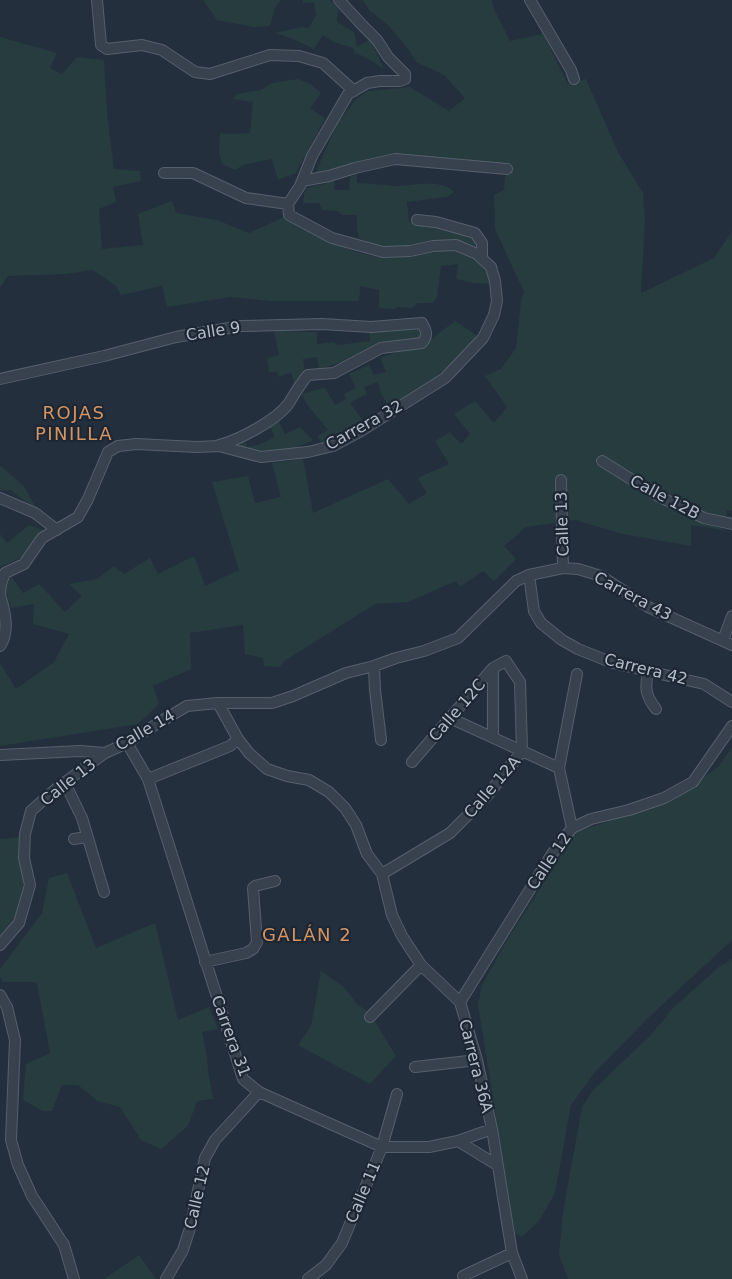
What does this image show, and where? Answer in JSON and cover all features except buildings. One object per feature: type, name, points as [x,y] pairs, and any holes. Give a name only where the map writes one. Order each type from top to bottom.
[{"type":"street","points":[[97,0],[101,45],[107,49],[142,45],[162,50],[195,72],[210,74],[270,55],[299,56],[323,63],[354,91]]},
{"type":"street","points":[[339,0],[377,40],[388,57],[405,74],[405,79],[367,83],[348,94],[312,156],[302,181],[288,204],[289,215],[332,238],[383,252],[456,245],[477,254],[482,259]]},
{"type":"street","points":[[530,0],[574,79]]},
{"type":"street","points":[[302,181],[395,159],[507,170]]},
{"type":"street","points":[[164,173],[193,173],[246,198],[288,204]]},
{"type":"street","name":"Carrera 32","points":[[0,646],[5,639],[5,612],[0,592],[5,573],[24,564],[42,538],[78,517],[108,452],[118,446],[136,444],[219,446],[261,457],[308,452],[333,446],[361,431],[446,378],[483,338],[494,315],[497,301],[495,281],[491,267],[482,259],[482,243],[475,233],[436,222],[417,220]]},
{"type":"street","name":"Calle 9","points":[[0,379],[93,359],[176,337],[241,326],[322,324],[371,327],[422,324],[427,331],[422,343],[381,348],[333,373],[308,375],[297,387],[288,405],[265,423],[235,441],[219,446]]},
{"type":"street","name":"Calle 12B","points":[[602,461],[658,496],[704,518],[732,524]]},
{"type":"street","name":"Calle 13","points":[[561,480],[563,568]]},
{"type":"street","points":[[0,498],[35,513],[57,530]]},
{"type":"street","name":"Carrera 43","points":[[529,575],[563,568],[578,569],[601,576],[648,607],[727,642]]},
{"type":"street","points":[[218,703],[272,703],[346,673],[424,651],[458,638],[516,581],[529,575]]},
{"type":"street","name":"Carrera 42","points":[[529,575],[534,611],[541,622],[562,640],[613,663],[704,684],[732,702]]},
{"type":"street","points":[[727,642],[732,616]]},
{"type":"street","name":"Calle 12C","points":[[412,762],[493,668],[506,661]]},
{"type":"street","name":"Calle 12A","points":[[381,874],[450,833],[487,796],[522,751],[520,682],[506,661]]},
{"type":"street","points":[[374,666],[381,740]]},
{"type":"street","points":[[493,668],[493,737]]},
{"type":"street","points":[[648,672],[645,687],[648,699],[656,709]]},
{"type":"street","points":[[572,828],[560,768],[577,674]]},
{"type":"street","name":"Carrera 36A","points":[[218,703],[238,739],[267,770],[309,780],[329,792],[345,808],[356,825],[367,854],[381,874],[392,915],[402,936],[421,965],[460,1002],[477,1060],[492,1130],[512,1253],[522,1279]]},
{"type":"street","name":"Calle 14","points":[[0,754],[80,751],[105,753],[127,743],[187,706],[218,703]]},
{"type":"street","points":[[450,718],[560,768]]},
{"type":"street","name":"Calle 12","points":[[460,1002],[552,854],[572,828],[591,819],[629,810],[664,798],[693,782],[732,726]]},
{"type":"street","points":[[148,779],[230,746],[238,739]]},
{"type":"street","name":"Carrera 31","points":[[127,743],[148,779],[243,1079],[259,1092],[382,1147],[429,1147],[492,1130]]},
{"type":"street","name":"Calle 13","points":[[0,945],[19,923],[30,885],[24,858],[25,834],[31,811],[105,753]]},
{"type":"street","points":[[65,783],[82,818],[104,892]]},
{"type":"street","points":[[74,839],[87,837]]},
{"type":"street","points":[[205,962],[253,949],[257,942],[253,888],[275,881]]},
{"type":"street","points":[[370,1017],[421,965]]},
{"type":"street","points":[[0,995],[7,1007],[15,1040],[11,1140],[18,1164],[32,1196],[64,1245],[74,1279]]},
{"type":"street","points":[[415,1067],[477,1060]]},
{"type":"street","name":"Calle 12","points":[[166,1279],[183,1250],[205,1158],[215,1140],[259,1092]]},
{"type":"street","name":"Calle 11","points":[[308,1279],[326,1265],[342,1243],[382,1147],[397,1094]]},
{"type":"street","points":[[458,1141],[497,1165]]},
{"type":"street","points":[[463,1276],[512,1253]]},
{"type":"green space","points":[[203,0],[281,0],[275,8],[270,26],[254,27],[217,20]]},
{"type":"green space","points":[[303,0],[330,0],[338,9],[337,22],[354,32],[357,47],[370,39],[384,69],[355,53],[353,48],[334,42],[323,35],[314,49],[275,33],[302,27],[308,28],[316,16],[314,2],[303,3]]},
{"type":"green space","points":[[363,0],[492,0],[510,41],[543,34],[568,84],[586,79],[618,152],[643,193],[645,219],[641,293],[714,258],[732,231],[732,511],[727,510],[726,517],[700,513],[601,456],[595,463],[654,500],[697,521],[729,531],[691,525],[691,546],[623,534],[575,520],[526,527],[504,546],[516,559],[494,581],[483,571],[460,587],[456,581],[408,602],[375,604],[286,660],[279,667],[264,666],[263,658],[245,654],[243,625],[190,633],[191,669],[153,686],[159,704],[138,724],[0,746],[0,663],[16,689],[54,662],[69,634],[33,624],[34,604],[11,608],[5,589],[11,576],[23,593],[39,584],[65,612],[82,596],[69,584],[97,579],[114,566],[124,574],[150,558],[158,574],[194,556],[205,586],[239,570],[212,482],[248,476],[255,503],[281,497],[272,463],[303,459],[313,513],[388,479],[409,504],[427,493],[418,478],[449,464],[435,441],[450,432],[461,444],[470,434],[454,414],[475,401],[494,423],[507,407],[485,376],[501,369],[516,348],[524,292],[495,229],[494,195],[504,190],[505,177],[511,169],[505,164],[394,154],[356,162],[314,176],[337,124],[356,99],[368,91],[410,87],[449,111],[465,98],[444,75],[416,62],[387,24],[370,11]]},
{"type":"green space","points":[[0,37],[57,53],[50,68],[62,74],[77,57],[104,60],[107,113],[114,169],[140,171],[141,181],[113,187],[116,202],[99,209],[102,249],[143,245],[138,214],[172,201],[176,213],[217,220],[249,233],[284,217],[330,242],[377,257],[390,258],[431,252],[457,252],[469,256],[480,264],[487,273],[490,284],[456,279],[458,264],[441,266],[437,297],[433,303],[417,303],[413,308],[397,307],[395,309],[379,308],[379,290],[360,286],[359,301],[271,301],[230,297],[167,307],[162,286],[121,295],[116,286],[93,270],[66,274],[8,276],[0,288]]},
{"type":"green space","points":[[298,79],[310,84],[321,93],[310,108],[325,118],[296,173],[278,180],[272,159],[243,165],[235,170],[222,164],[219,152],[220,133],[250,133],[253,102],[234,99],[237,94],[261,90],[272,83]]},
{"type":"green space","points":[[357,174],[357,183],[395,186],[435,184],[449,188],[454,192],[447,197],[407,202],[409,222],[442,226],[478,239],[475,246],[453,241],[385,248],[359,238],[357,215],[342,215],[338,211],[322,210],[319,203],[303,203],[307,188],[324,184],[334,177],[334,190],[349,190],[350,177]]},
{"type":"green space","points":[[455,321],[479,337],[445,375],[405,400],[388,405],[381,394],[378,382],[364,387],[367,394],[350,403],[365,423],[332,444],[322,445],[318,436],[328,430],[301,394],[325,388],[335,405],[346,399],[344,394],[356,388],[349,374],[369,365],[374,375],[386,372],[380,358],[429,341]]},
{"type":"green space","points":[[419,326],[424,333],[422,338],[319,369],[317,357],[303,359],[305,375],[295,384],[291,372],[278,377],[277,372],[269,372],[267,358],[279,355],[274,331],[317,332],[317,344],[333,342],[338,345],[370,341],[369,330]]},
{"type":"green space","points":[[278,420],[285,434],[300,427],[313,440],[291,450],[251,452],[226,445],[245,439],[247,447],[258,445],[275,437],[268,424]]},
{"type":"green space","points":[[0,466],[24,486],[35,506],[30,505],[10,490],[0,491]]},
{"type":"green space","points":[[29,525],[46,531],[21,558],[0,567],[0,534],[7,543]]},
{"type":"green space","points":[[732,747],[732,940],[649,1017],[595,1072],[571,1105],[555,1193],[539,1221],[522,1237],[515,1234],[478,1005],[482,985],[507,940],[576,832],[675,799],[719,766]]},
{"type":"green space","points":[[22,837],[24,881],[17,921],[0,937],[0,839]]},
{"type":"green space","points":[[67,873],[96,948],[155,923],[178,1020],[209,1007],[218,1029],[202,1032],[213,1099],[197,1101],[188,1126],[161,1149],[141,1140],[120,1107],[97,1101],[78,1085],[62,1085],[52,1111],[43,1111],[23,1100],[26,1064],[50,1053],[37,983],[3,982],[0,969],[42,913],[49,878]]},
{"type":"green space","points":[[732,959],[732,1279],[568,1279],[559,1255],[563,1212],[582,1107],[593,1090],[650,1036],[674,1007],[719,967]]},
{"type":"green space","points":[[321,971],[344,987],[358,1005],[370,1013],[396,1056],[370,1084],[298,1045],[311,1026]]},
{"type":"green space","points":[[139,1255],[156,1279],[104,1279]]},
{"type":"district","name":"ROJAS PINILLA","points":[[74,422]]},
{"type":"district","name":"GALÁN 2","points":[[307,934]]}]
